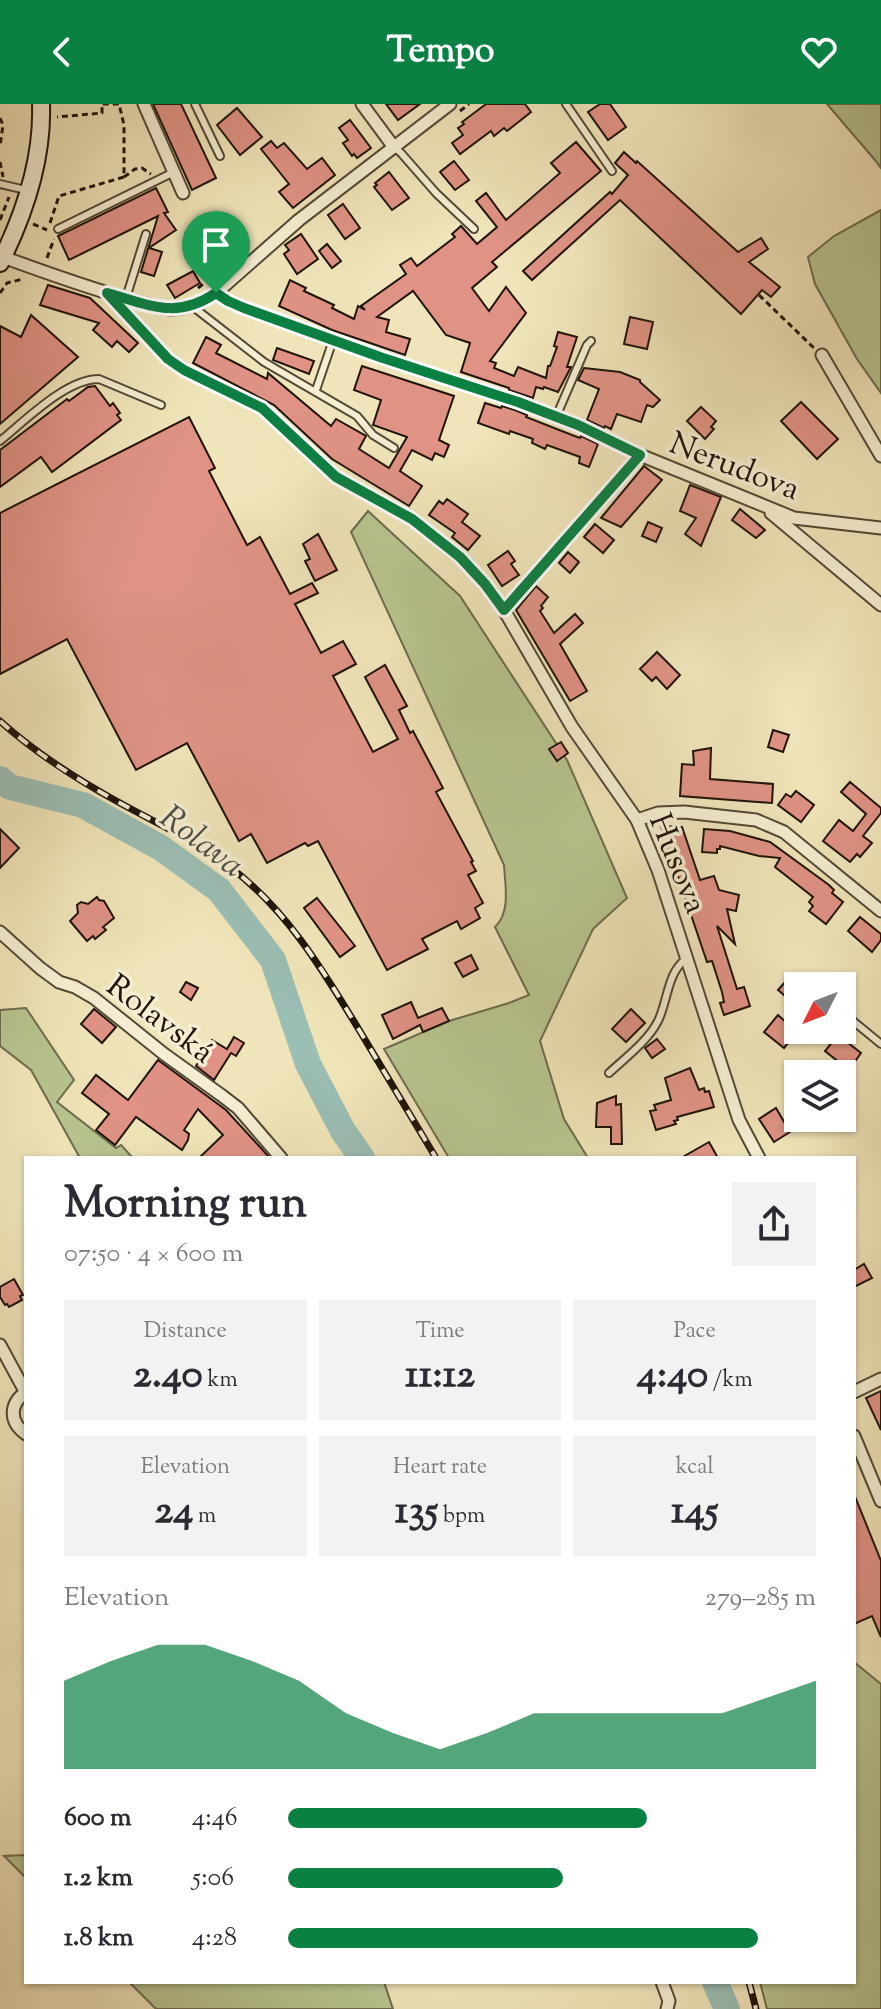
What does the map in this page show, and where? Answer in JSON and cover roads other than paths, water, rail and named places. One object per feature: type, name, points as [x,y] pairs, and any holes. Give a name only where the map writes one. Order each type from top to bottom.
[{"type":"main road","points":[[1,260],[21,189],[39,154],[41,104]]},
{"type":"street","points":[[144,104],[183,193]]},
{"type":"street","points":[[362,104],[393,146]]},
{"type":"street","points":[[1,260],[160,308],[192,306],[216,293],[299,220],[450,104]]},
{"type":"street","name":"Husova","points":[[107,293],[168,359],[262,408],[336,477],[412,519],[460,557],[485,584],[504,610],[572,727],[637,820],[658,870],[739,1120],[758,1156]]},
{"type":"street","name":"Nerudova","points":[[216,293],[244,308],[578,425],[640,455],[794,518],[881,528]]},
{"type":"street","points":[[822,355],[881,456]]},
{"type":"street","points":[[504,610],[640,455]]},
{"type":"street","points":[[764,506],[881,605]]},
{"type":"street","points":[[637,820],[658,813],[684,812],[756,820],[784,832],[881,911]]},
{"type":"street","name":"Rolavská","points":[[0,932],[40,968],[59,982],[94,998],[238,1108],[279,1156]]},
{"type":"street","points":[[0,1345],[24,1388]]},
{"type":"street","points":[[856,1391],[881,1379]]},
{"type":"street","points":[[24,1393],[18,1397],[12,1413],[14,1421],[24,1433]]},
{"type":"street","points":[[0,1427],[14,1421]]},
{"type":"street","points":[[856,1441],[881,1501]]},
{"type":"street","points":[[663,1984],[669,2001],[667,2009]]},
{"type":"lane","points":[[195,104],[220,156]]},
{"type":"lane","points":[[566,104],[612,171]]},
{"type":"lane","points":[[393,146],[474,229]]},
{"type":"lane","points":[[58,229],[174,172]]},
{"type":"lane","points":[[0,184],[21,189]]},
{"type":"lane","points":[[126,298],[146,234]]},
{"type":"lane","points":[[192,306],[264,362],[357,416],[373,435],[394,448]]},
{"type":"lane","points":[[316,390],[333,340]]},
{"type":"lane","points":[[556,417],[591,341]]},
{"type":"lane","points":[[0,441],[69,386],[89,379],[99,379],[161,405]]},
{"type":"lane","points":[[609,1073],[650,1033],[658,1021],[674,972],[679,963],[687,958]]},
{"type":"lane","points":[[856,1023],[881,1044]]},
{"type":"waterway","name":"Rolava","points":[[0,779],[10,787],[83,805],[161,848],[219,890],[273,960],[308,1064],[343,1131],[361,1156]]},
{"type":"waterway","name":"Rolava","points":[[716,1984],[727,2009]]},
{"type":"railway","points":[[0,721],[72,775],[217,857],[270,903],[319,965],[435,1156]]},
{"type":"railway","points":[[750,1984],[756,2009]]}]
